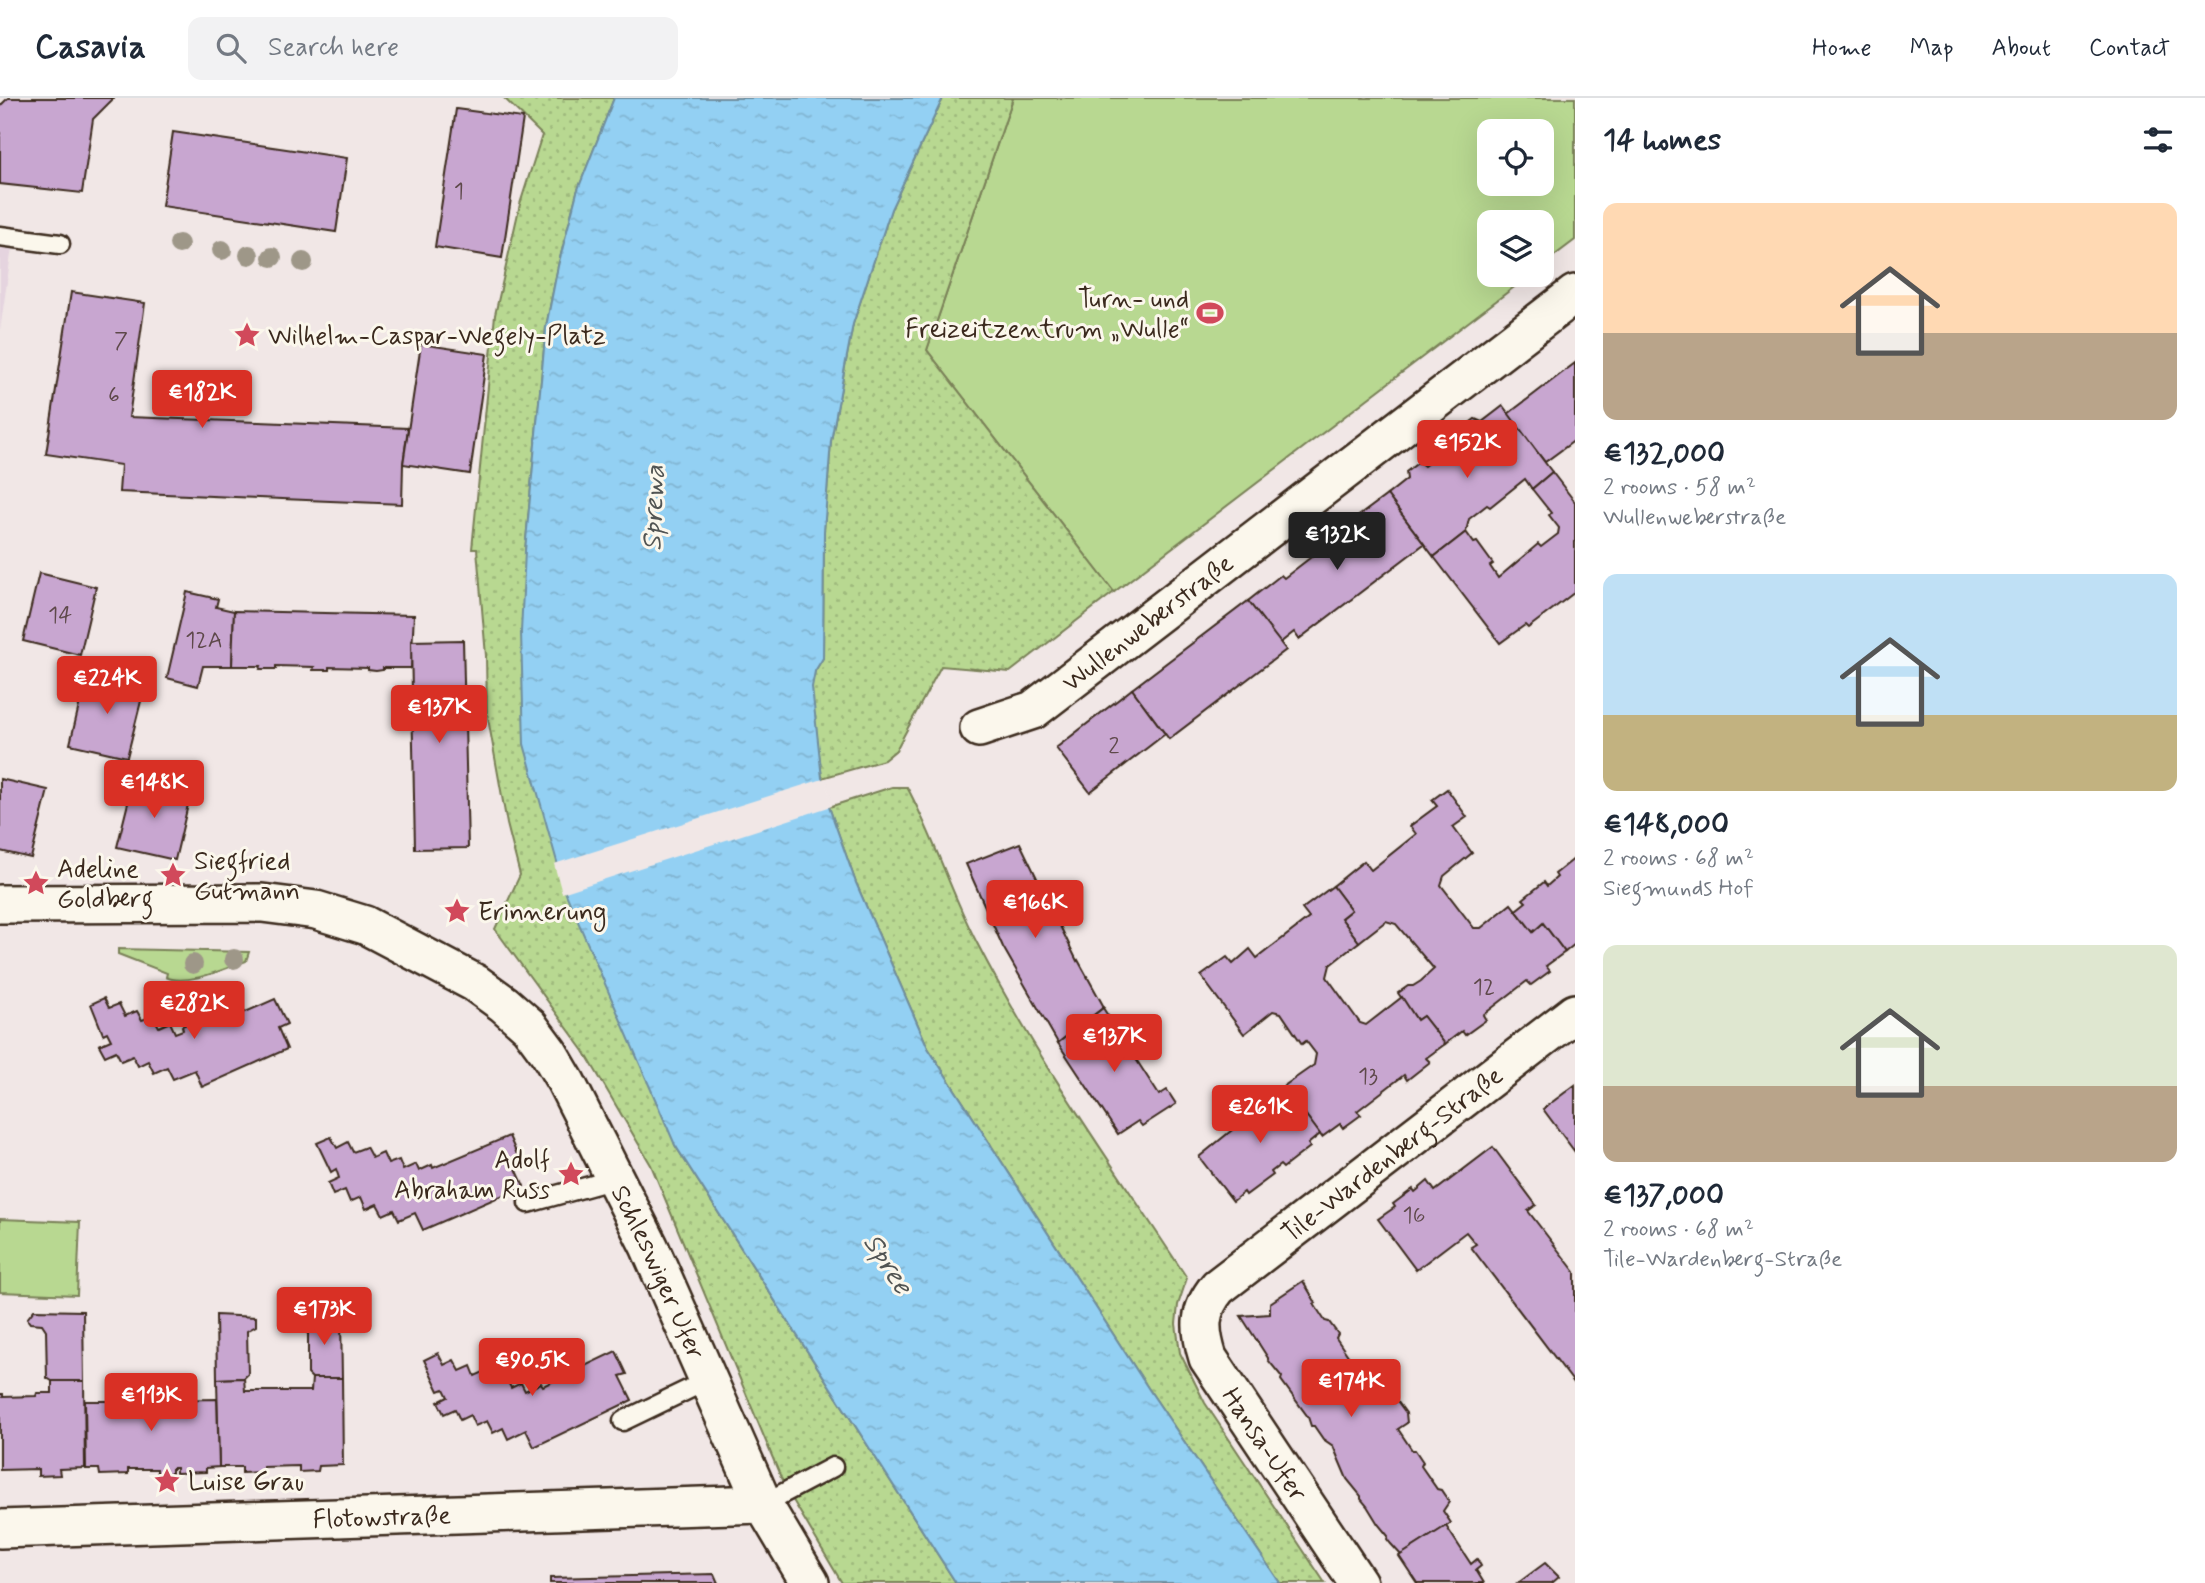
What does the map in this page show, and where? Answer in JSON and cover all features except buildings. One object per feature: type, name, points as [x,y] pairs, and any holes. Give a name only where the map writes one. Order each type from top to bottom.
[{"type":"street","name":"Wullenweberstraße","points":[[979,728],[1033,710],[1575,295]]},
{"type":"street","name":"Schleswiger Ufer","points":[[0,904],[262,903],[316,911],[365,925],[475,983],[504,1004],[529,1026],[549,1053],[649,1245],[763,1504],[810,1583]]},
{"type":"street","name":"Tile-Wardenberg-Straße","points":[[1210,1297],[1218,1287],[1575,1013]]},
{"type":"street","name":"Hansa-Ufer","points":[[1210,1297],[1202,1317],[1201,1335],[1208,1358],[1358,1583]]},
{"type":"street","name":"Flotowstraße","points":[[0,1529],[763,1504]]},
{"type":"lane","points":[[0,236],[60,244]]},
{"type":"lane","points":[[528,1203],[615,1180]]},
{"type":"lane","points":[[623,1421],[708,1380]]},
{"type":"lane","points":[[763,1504],[833,1467]]},
{"type":"shaded area","points":[[0,232],[14,234],[0,330]]},
{"type":"green space","points":[[504,98],[614,98],[577,192],[546,327],[525,551],[675,1145],[956,1583],[842,1583],[784,1485],[651,1165],[584,1051],[495,929],[520,875],[507,824],[487,713],[486,656],[477,549],[472,549],[495,315],[520,204],[542,135]]},
{"type":"green space","points":[[943,98],[1013,98],[927,350],[1114,592],[1010,672],[941,666],[896,750],[884,760],[822,778],[811,687],[815,671],[823,658],[824,531],[831,441],[853,324],[891,209]]},
{"type":"green space","name":"Turn- und Freizeitzentrum „Wulle“","points":[[1013,98],[1575,98],[1575,240],[1554,256],[1554,210],[1477,210],[1477,287],[1514,287],[1114,592],[927,350]]},
{"type":"green space","points":[[892,787],[907,787],[968,924],[1000,986],[1078,1113],[1187,1278],[1178,1305],[1176,1324],[1180,1353],[1205,1403],[1325,1583],[1280,1583],[1150,1391],[928,1048],[856,883],[829,807]]},
{"type":"green space","points":[[118,949],[249,952],[246,961],[184,980],[166,977],[167,973],[118,954]]},
{"type":"green space","points":[[0,1219],[80,1222],[77,1295],[0,1292]]},
{"type":"water","points":[[614,98],[943,98],[891,209],[853,324],[831,441],[824,531],[823,658],[815,671],[812,687],[822,778],[829,807],[856,883],[928,1048],[1150,1391],[1280,1583],[956,1583],[675,1145],[566,894],[524,744],[521,632],[525,551],[546,327],[577,192]]},
{"type":"pier","points":[[826,778],[832,806],[562,893],[554,864]]},
{"type":"place","name":"Turn- und Freizeitzentrum „Wulle“","points":[[1210,313]]},
{"type":"place","name":"Wilhelm-Caspar-Wegely-Platz","points":[[247,335]]},
{"type":"place","name":"Siegfried Gutmann","points":[[173,875]]},
{"type":"place","name":"Adeline Goldberg","points":[[36,883]]},
{"type":"place","name":"Erinnerung","points":[[457,911]]},
{"type":"place","name":"Adolf Abraham Russ","points":[[571,1174]]},
{"type":"place","name":"Luise Grau","points":[[167,1481]]},
{"type":"water label","name":"Sprewa","points":[[652,508]]},
{"type":"water label","name":"Spree","points":[[889,1263]]}]
